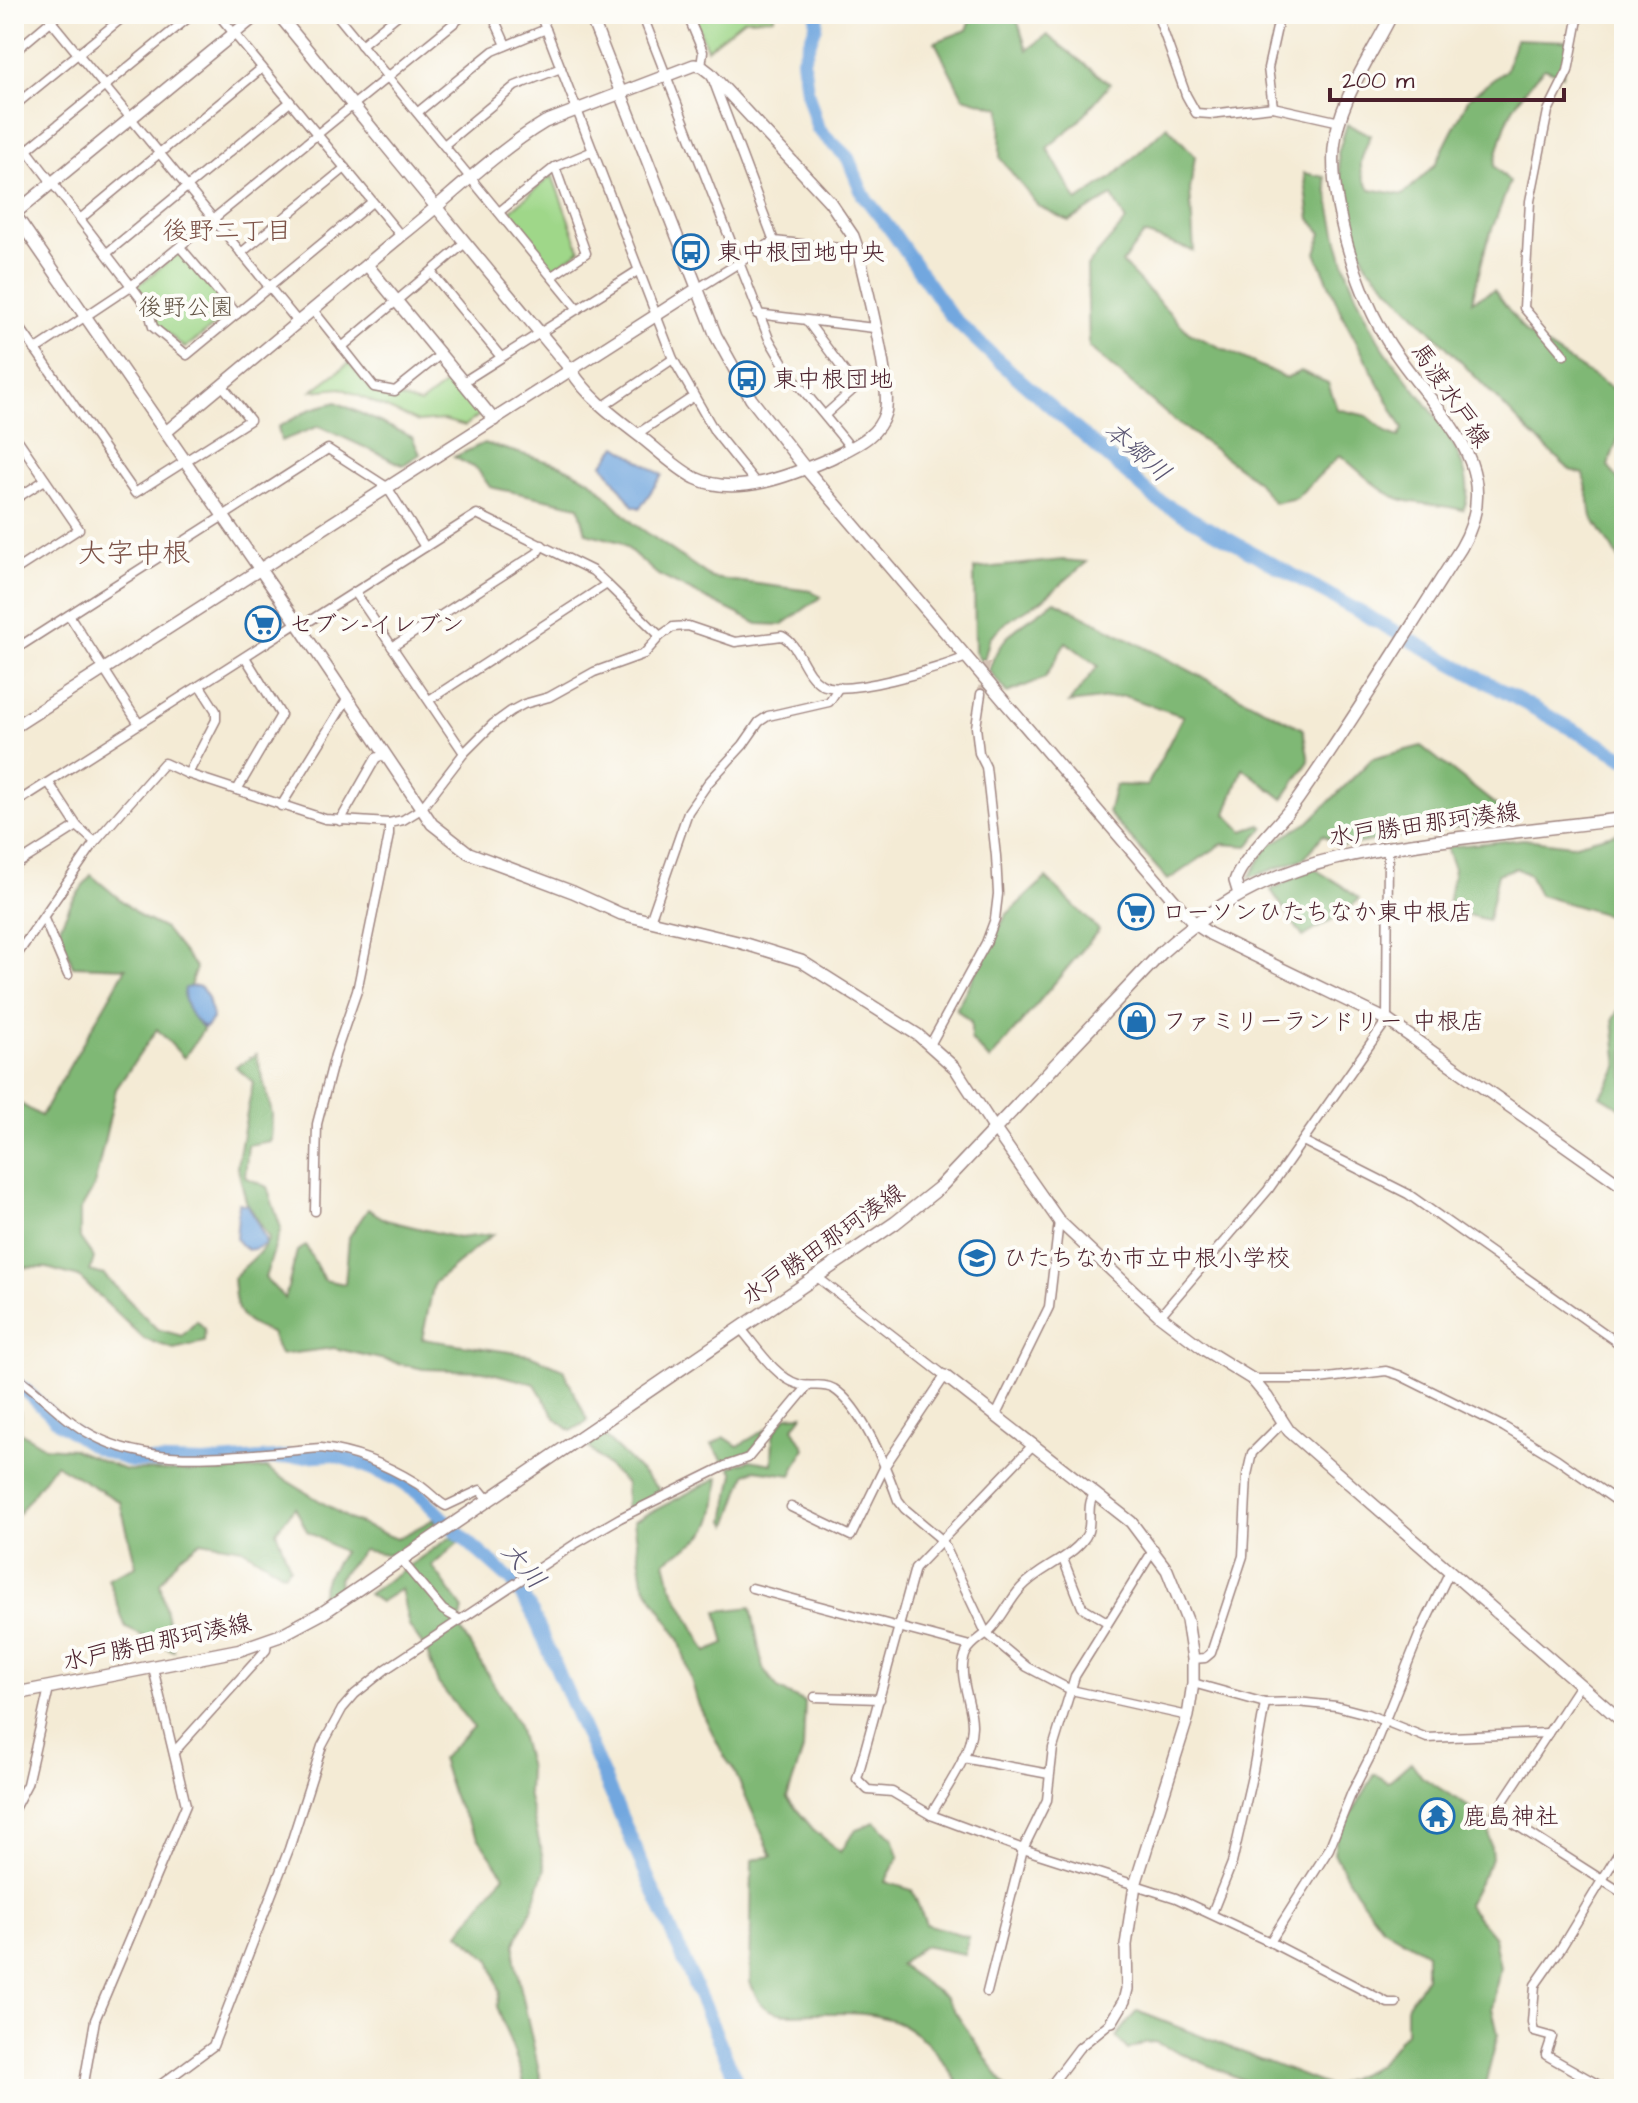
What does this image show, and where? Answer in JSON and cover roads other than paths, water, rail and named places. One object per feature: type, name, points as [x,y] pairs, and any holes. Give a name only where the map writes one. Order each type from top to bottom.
[{"type":"main road","name":"水戸勝田那珂湊線","points":[[14,1694],[215,1655],[267,1641],[324,1612],[895,1223],[939,1188],[1150,964],[1195,924],[1239,894],[1265,881],[1324,860],[1388,847],[1624,819]]},
{"type":"street","points":[[15,47],[59,14]]},
{"type":"street","points":[[14,106],[127,14]]},
{"type":"street","points":[[27,150],[193,14]]},
{"type":"street","points":[[218,14],[401,236]]},
{"type":"street","points":[[258,14],[14,214],[223,515],[421,809],[446,838],[469,853],[573,892],[621,914],[742,943],[801,961],[930,1045],[955,1068],[1059,1221],[1160,1316],[1205,1350],[1252,1379],[1289,1431],[1624,1723]]},
{"type":"street","points":[[166,432],[401,236],[437,208],[532,130],[694,65],[706,69],[830,202],[847,226],[858,250],[886,380],[886,410],[874,432],[851,448],[806,469],[756,483],[724,486],[697,478],[602,407],[540,334],[465,243],[437,208],[278,14]]},
{"type":"street","points":[[336,14],[578,309]]},
{"type":"street","points":[[361,45],[399,14]]},
{"type":"street","points":[[35,350],[131,286],[465,14]]},
{"type":"street","points":[[492,14],[506,45]]},
{"type":"street","points":[[540,14],[673,359],[715,432],[756,483]]},
{"type":"street","points":[[590,14],[720,346],[745,391],[806,469],[1195,924],[1387,1020],[1624,1187]]},
{"type":"street","points":[[642,14],[757,314],[789,373],[851,448]]},
{"type":"street","points":[[687,14],[774,241]]},
{"type":"street","points":[[1157,14],[1186,95],[1196,113],[1273,107],[1340,122]]},
{"type":"street","points":[[1273,107],[1268,68],[1280,14]]},
{"type":"street","name":"馬渡水戸線","points":[[1239,894],[1235,881],[1242,868],[1296,802],[1404,638],[1468,537],[1476,511],[1478,487],[1464,445],[1385,338],[1366,299],[1339,213],[1333,174],[1340,122],[1392,14]]},
{"type":"street","points":[[1564,355],[1524,308],[1523,293],[1530,201],[1548,111],[1568,71],[1579,14]]},
{"type":"street","points":[[51,21],[298,322]]},
{"type":"street","points":[[418,112],[493,51],[546,29]]},
{"type":"street","points":[[80,219],[262,68]]},
{"type":"street","points":[[444,145],[515,86],[561,68]]},
{"type":"street","points":[[107,253],[290,102]]},
{"type":"street","points":[[14,133],[148,308],[153,327],[187,355],[372,202]]},
{"type":"street","points":[[499,212],[555,167],[593,151]]},
{"type":"street","points":[[552,276],[586,253],[555,167]]},
{"type":"street","points":[[241,253],[345,168]]},
{"type":"street","points":[[14,727],[774,241],[858,250]]},
{"type":"street","points":[[342,347],[465,243]]},
{"type":"street","points":[[180,247],[237,314]]},
{"type":"street","points":[[367,265],[494,420]]},
{"type":"street","points":[[463,382],[639,270]]},
{"type":"street","points":[[431,272],[501,357]]},
{"type":"street","points":[[313,310],[374,387],[395,391],[440,355]]},
{"type":"street","points":[[757,314],[874,328]]},
{"type":"street","points":[[14,319],[135,493],[250,420],[222,385]]},
{"type":"street","points":[[807,321],[856,387],[825,415]]},
{"type":"street","points":[[602,407],[673,359]]},
{"type":"street","points":[[637,434],[693,397]]},
{"type":"street","points":[[14,434],[79,529],[14,571]]},
{"type":"street","points":[[14,650],[328,449],[387,487],[425,547]]},
{"type":"street","points":[[14,500],[45,480]]},
{"type":"street","points":[[14,804],[477,514],[593,571],[660,636]]},
{"type":"street","points":[[392,647],[537,553],[542,545]]},
{"type":"street","points":[[429,700],[607,584]]},
{"type":"street","points":[[355,592],[464,753]]},
{"type":"street","points":[[69,615],[139,724]]},
{"type":"street","points":[[14,959],[95,842],[164,763],[188,774],[325,819],[389,823],[403,820],[421,809],[464,753],[511,711],[549,697],[594,672],[644,654],[660,636],[681,626],[735,642],[782,636],[791,643],[817,681],[827,686],[839,687],[915,675],[966,657]]},
{"type":"street","points":[[237,790],[281,715],[245,657]]},
{"type":"street","points":[[188,774],[216,720],[216,711],[200,686]]},
{"type":"street","points":[[650,921],[688,812],[708,783],[743,745],[759,722],[768,716],[829,702],[839,687]]},
{"type":"street","points":[[930,1045],[986,943],[995,919],[998,894],[996,856],[986,767],[979,753],[976,727],[981,694]]},
{"type":"street","points":[[281,806],[347,699]]},
{"type":"street","points":[[340,821],[376,758],[385,754]]},
{"type":"street","points":[[49,783],[77,826],[95,842]]},
{"type":"street","points":[[315,1211],[317,1124],[335,1055],[357,991],[389,823]]},
{"type":"street","points":[[14,866],[77,826]]},
{"type":"street","points":[[1160,1316],[1268,1190],[1387,1020],[1388,847]]},
{"type":"street","points":[[44,919],[68,975]]},
{"type":"street","points":[[1303,1141],[1408,1194],[1624,1347]]},
{"type":"street","points":[[996,1415],[1049,1307],[1059,1221]]},
{"type":"street","points":[[817,1277],[1131,1522],[1154,1549],[1181,1600],[1193,1659],[1193,1683],[1188,1716],[1135,1885],[1126,1945],[1127,1989],[1124,2001],[1112,2021],[1079,2048],[1048,2089]]},
{"type":"street","points":[[741,1329],[782,1375],[798,1384],[821,1385],[839,1394],[861,1422],[905,1509],[942,1540],[986,1633],[1027,1667],[1071,1690],[1188,1716]]},
{"type":"street","points":[[1252,1379],[1319,1379],[1386,1371],[1399,1375],[1504,1427],[1557,1459],[1624,1506]]},
{"type":"street","points":[[14,1375],[69,1421],[90,1435],[122,1449],[184,1456],[321,1448],[337,1450],[377,1462],[416,1483],[446,1506],[480,1490],[489,1501]]},
{"type":"street","points":[[791,1507],[851,1536],[885,1466],[945,1376]]},
{"type":"street","points":[[155,2089],[213,2046],[289,1849],[322,1746],[342,1709],[355,1694],[386,1669],[620,1518],[725,1466],[748,1458],[808,1386]]},
{"type":"street","points":[[1193,1659],[1205,1658],[1211,1653],[1243,1556],[1247,1475],[1252,1453],[1283,1422]]},
{"type":"street","points":[[1034,1444],[915,1568],[857,1779],[868,1790],[892,1792],[931,1815],[1023,1849],[1176,1898],[1212,1913],[1388,2003],[1396,2003]]},
{"type":"street","points":[[931,1815],[963,1758],[972,1734],[963,1663],[970,1646],[986,1633],[1021,1587],[1040,1571],[1070,1555],[1087,1536],[1090,1499],[1095,1493]]},
{"type":"street","points":[[987,1992],[1023,1849],[1047,1800],[1053,1748],[1075,1676],[1154,1549]]},
{"type":"street","points":[[1063,1559],[1082,1607],[1107,1622]]},
{"type":"street","points":[[401,1560],[443,1610],[460,1620]]},
{"type":"street","points":[[1270,1942],[1329,1849],[1420,1633],[1450,1571]]},
{"type":"street","points":[[752,1588],[970,1646]]},
{"type":"street","points":[[174,1752],[266,1650],[267,1641]]},
{"type":"street","points":[[83,2089],[95,2020],[186,1805],[153,1668]]},
{"type":"street","points":[[1193,1683],[1265,1703],[1336,1706],[1427,1738],[1548,1733]]},
{"type":"street","points":[[1580,1685],[1496,1812],[1624,1894]]},
{"type":"street","points":[[14,1809],[27,1784],[49,1688]]},
{"type":"street","points":[[815,1697],[880,1699]]},
{"type":"street","points":[[1212,1913],[1232,1863],[1265,1703]]},
{"type":"street","points":[[963,1758],[1049,1774]]},
{"type":"street","points":[[1606,2089],[1546,2055],[1552,2037],[1534,2032],[1532,2022],[1535,1985],[1624,1844]]},
{"type":"water","points":[[617,446],[662,475],[640,508],[633,506],[603,464]]},
{"type":"water","points":[[201,987],[208,998],[213,1019],[205,1028],[186,1005],[185,988]]},
{"type":"water","points":[[239,1203],[248,1205],[265,1244],[249,1249],[236,1239]]},
{"type":"waterway","name":"本郷川","points":[[817,14],[816,26],[803,59],[807,91],[818,129],[848,158],[863,195],[950,315],[992,355],[1157,500],[1624,758]]},
{"type":"waterway","name":"大川","points":[[14,1383],[59,1423],[93,1446],[131,1461],[204,1463],[331,1454],[357,1462],[417,1492],[512,1581],[532,1612],[740,2089]]},
{"type":"tunnel","points":[[981,694],[987,662]]},
{"type":"place","name":"東中根団地中央","points":[[691,252]]},
{"type":"place","name":"東中根団地","points":[[747,379]]},
{"type":"place","name":"セブン-イレブン","points":[[263,624]]},
{"type":"place","name":"ローソンひたちなか東中根店","points":[[1136,912]]},
{"type":"place","name":"ファミリーランドリー 中根店","points":[[1137,1021]]},
{"type":"place","name":"ひたちなか市立中根小学校","points":[[977,1258]]},
{"type":"place","name":"鹿島神社","points":[[1437,1816]]},
{"type":"district","name":"後野二丁目","points":[[227,230]]},
{"type":"district","name":"大字中根","points":[[134,552]]},
{"type":"park label","name":"後野公園","points":[[186,307]]}]
